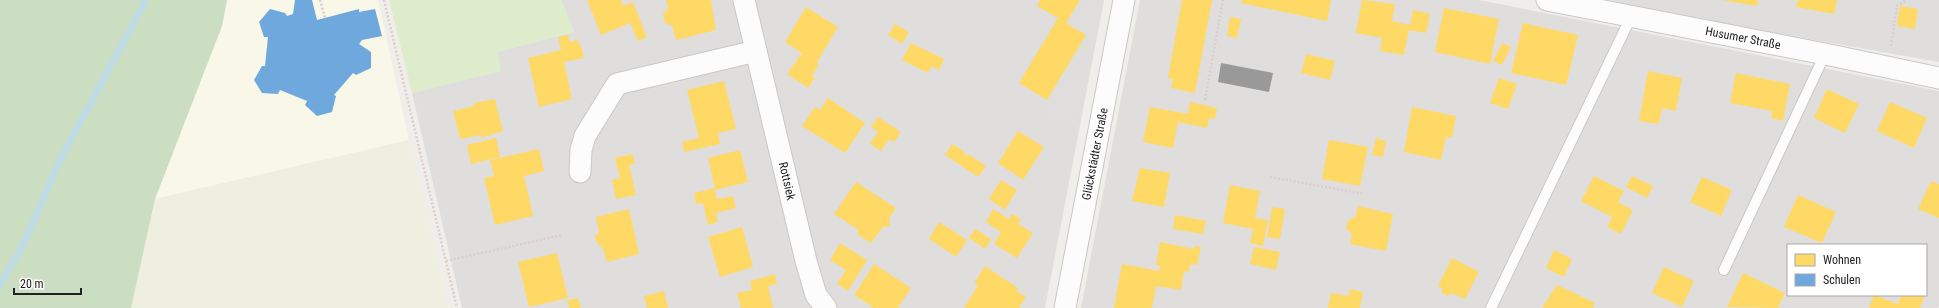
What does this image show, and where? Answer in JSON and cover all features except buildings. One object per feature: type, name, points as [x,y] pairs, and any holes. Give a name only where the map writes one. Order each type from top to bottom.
[{"type":"street","name":"Rottsiek","points":[[744,0],[806,261],[816,295],[826,308]]},
{"type":"street","name":"Glückstädter Straße","points":[[1064,308],[1124,0]]},
{"type":"street","name":"Husumer Straße","points":[[1548,0],[1631,18],[1825,54],[1939,78]]},
{"type":"street","points":[[580,172],[581,150],[585,136],[617,84],[756,51]]},
{"type":"lane","points":[[1491,308],[1631,18]]},
{"type":"lane","points":[[1724,270],[1825,54]]},
{"type":"path","points":[[320,0],[325,18]]},
{"type":"path","points":[[384,0],[457,308]]},
{"type":"path","points":[[1205,100],[1223,0]]},
{"type":"path","points":[[1887,67],[1897,6],[1907,0]]},
{"type":"path","points":[[1270,177],[1364,194]]},
{"type":"path","points":[[446,261],[562,235]]},
{"type":"shaded area","points":[[227,0],[378,0],[409,140],[155,199],[222,26]]},
{"type":"shaded area","points":[[561,0],[1104,0],[1045,308],[462,308],[412,93],[501,71],[497,52],[574,32]]},
{"type":"shaded area","points":[[1140,0],[1479,0],[1939,91],[1938,308],[1081,308]]},
{"type":"shaded area","points":[[1609,0],[1939,0],[1939,62],[1690,18]]},
{"type":"shaded area","points":[[1087,5],[1100,12],[1096,36],[1085,31]]},
{"type":"shaded area","points":[[1068,83],[1084,92],[1066,122],[1051,113]]},
{"type":"green space","points":[[0,0],[227,0],[222,26],[155,199],[131,308],[0,308]]},
{"type":"green space","points":[[389,0],[561,0],[574,32],[497,52],[501,71],[412,93]]},
{"type":"green space","points":[[409,140],[449,308],[131,308],[155,199]]},
{"type":"waterway","points":[[0,285],[23,245],[61,158],[146,0]]}]
